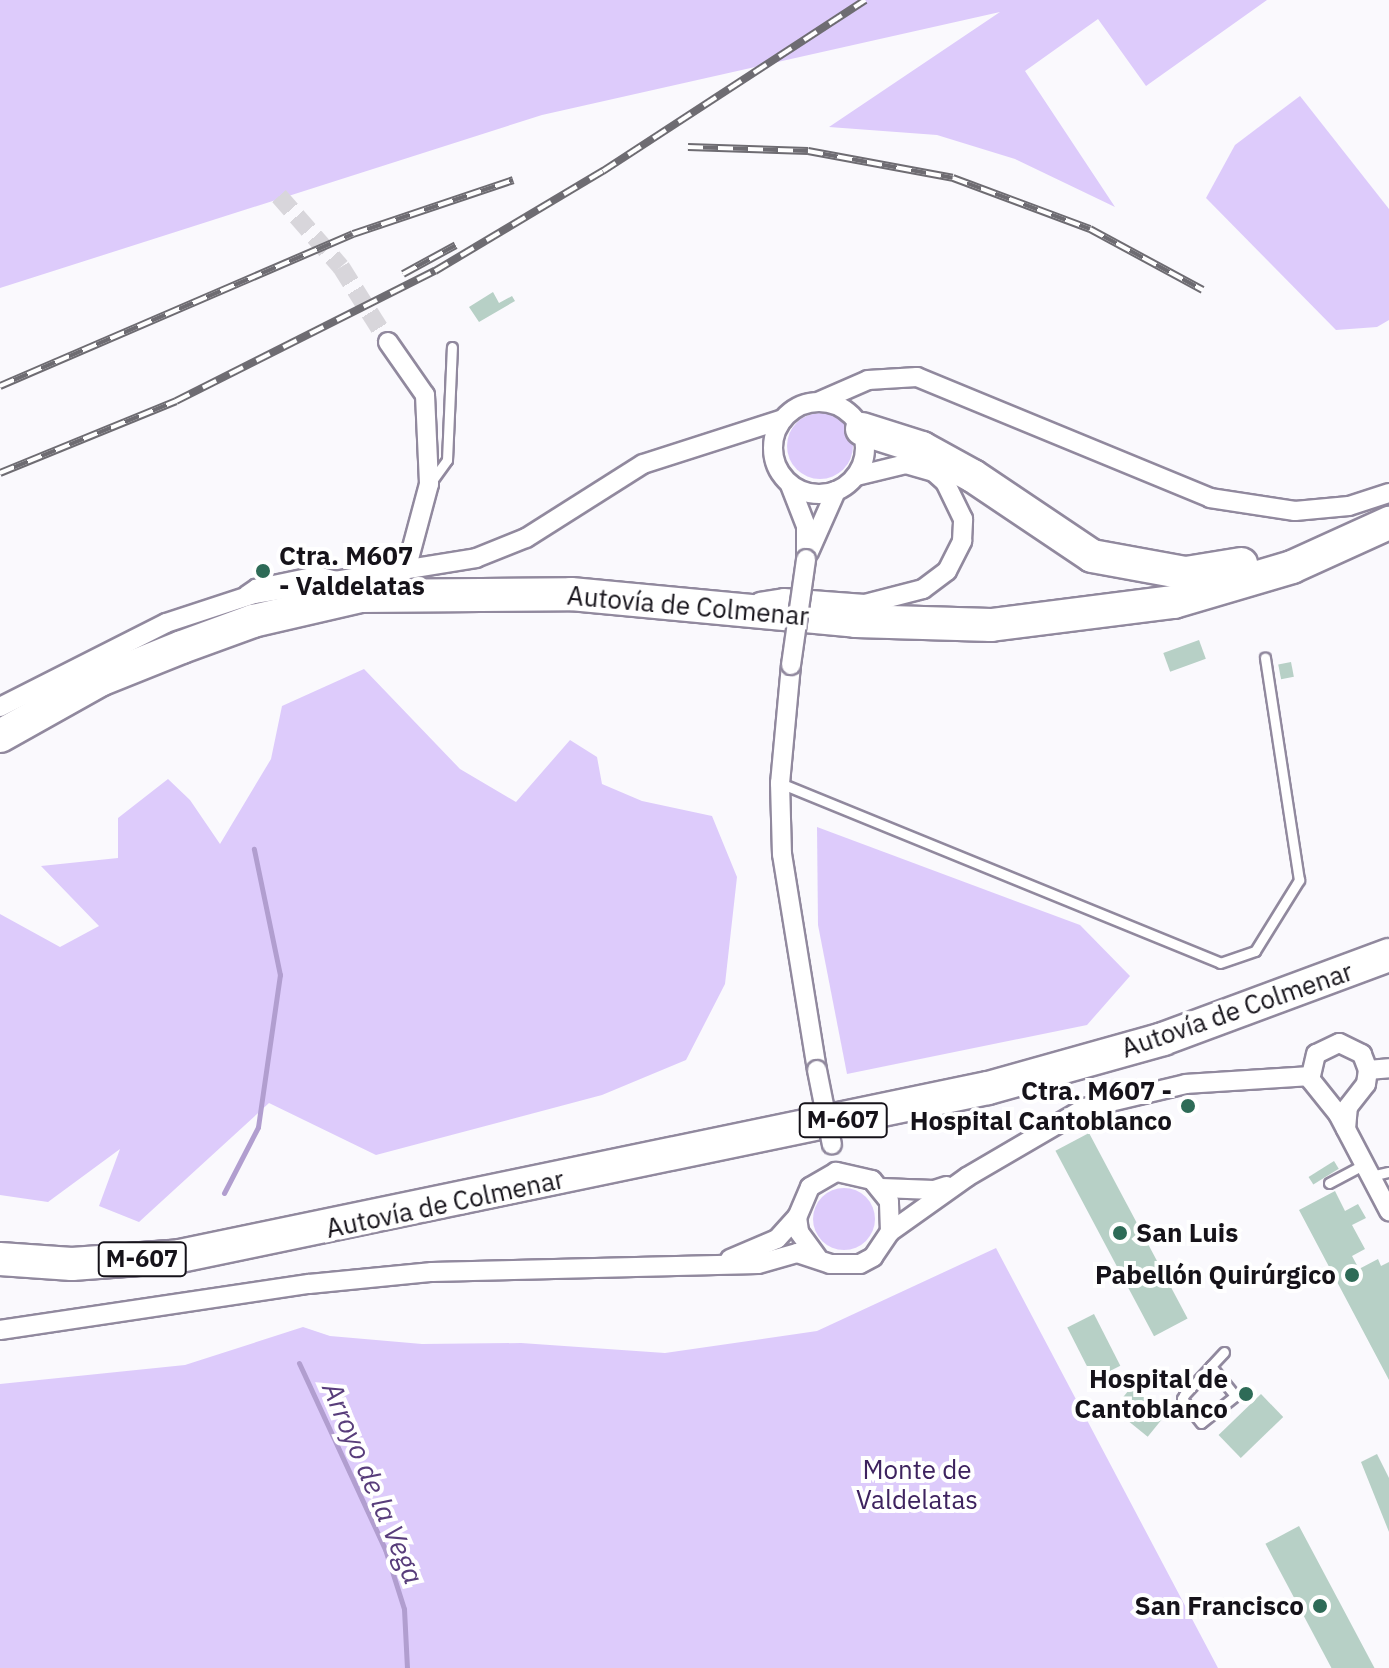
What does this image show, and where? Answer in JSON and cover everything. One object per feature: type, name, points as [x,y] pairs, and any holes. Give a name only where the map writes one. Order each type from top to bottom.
[{"type":"highway","points":[[862,429],[922,448],[973,476],[1062,540],[1126,566],[1186,573],[1230,567],[1343,528],[1389,522]]},
{"type":"highway","name":"Autovía de Colmenar","points":[[0,736],[100,680],[182,647],[253,621],[361,596],[494,591],[912,625],[1057,621],[1174,602],[1292,567],[1389,522]]},
{"type":"highway","name":"Autovía de Colmenar","points":[[0,1259],[72,1264],[195,1254],[973,1092],[1163,1039],[1331,981],[1389,955]]},
{"type":"street","points":[[388,342],[425,395],[429,484],[407,566]]},
{"type":"street","points":[[0,707],[152,629],[228,603],[341,576],[476,558],[526,538],[643,464],[783,419],[868,380],[917,377],[1210,498],[1295,511],[1349,506],[1389,493]]},
{"type":"street","points":[[820,401],[844,409],[862,429],[866,444],[856,476]]},
{"type":"street","points":[[783,419],[773,457],[779,474],[790,485],[806,526],[806,559],[791,665],[780,783],[785,895],[832,1145],[850,1172],[881,1188],[934,1190],[967,1177]]},
{"type":"street","points":[[725,608],[784,598],[874,602],[923,589],[947,571],[962,541],[963,519],[945,482],[934,472],[906,464],[856,476],[836,491],[819,495],[790,485]]},
{"type":"street","points":[[806,559],[836,491]]},
{"type":"street","points":[[1346,1129],[1352,1099],[1366,1084],[1368,1070],[1362,1054],[1339,1043],[1316,1054],[1310,1076],[1322,1096],[1375,1171],[1389,1211]]},
{"type":"street","points":[[1368,1070],[1389,1068]]},
{"type":"street","points":[[890,1232],[967,1177],[1099,1103],[1186,1084],[1310,1076]]},
{"type":"street","points":[[1322,1096],[1335,1102],[1352,1099]]},
{"type":"street","points":[[817,1257],[799,1232],[797,1217],[801,1201],[823,1177],[832,1145]]},
{"type":"street","points":[[823,1177],[850,1172]]},
{"type":"street","points":[[0,1330],[309,1284],[432,1272],[758,1264],[797,1253],[817,1257],[830,1264],[860,1264],[884,1246],[890,1232],[889,1201],[881,1188]]},
{"type":"street","points":[[712,1265],[777,1239],[797,1217]]},
{"type":"lane","points":[[429,484],[447,460],[452,347]]},
{"type":"lane","points":[[780,783],[1220,963],[1255,951],[1299,880],[1265,658]]},
{"type":"lane","points":[[1329,1183],[1375,1171]]},
{"type":"lane","points":[[1211,1366],[1235,1396],[1201,1423],[1182,1399],[1211,1366],[1224,1352]]},
{"type":"green space","points":[[0,0],[1267,0],[1146,86],[1098,19],[1025,71],[1115,207],[1015,159],[937,135],[829,127],[1000,12],[542,115],[0,288]]},
{"type":"green space","points":[[1300,96],[1389,209],[1389,320],[1377,327],[1336,330],[1206,198],[1235,145]]},
{"type":"green space","points":[[820,413],[833,416],[843,423],[850,433],[853,446],[850,459],[843,469],[833,476],[820,479],[807,476],[797,469],[790,459],[787,446],[790,433],[797,423],[807,416]]},
{"type":"green space","points":[[364,669],[460,769],[516,802],[570,740],[597,757],[602,784],[642,801],[712,816],[737,877],[725,984],[686,1060],[602,1095],[376,1155],[269,1103],[139,1222],[99,1206],[120,1149],[48,1202],[0,1195],[0,914],[60,947],[99,926],[41,866],[118,858],[118,818],[168,779],[190,800],[220,844],[271,759],[282,706]]},
{"type":"green space","points":[[817,827],[1080,925],[1130,976],[1087,1025],[847,1074],[818,925]]},
{"type":"green space","points":[[844,1188],[866,1197],[875,1219],[866,1241],[844,1250],[822,1241],[813,1219],[822,1197]]},
{"type":"green space","name":"Monte de Valdelatas","points":[[996,1248],[1218,1668],[0,1668],[0,1384],[185,1365],[303,1327],[330,1336],[422,1344],[521,1343],[665,1353],[817,1331]]},
{"type":"building","points":[[493,292],[499,303],[512,296],[515,301],[479,322],[469,307]]},
{"type":"building","points":[[1199,640],[1206,659],[1170,672],[1163,653]]},
{"type":"building","points":[[1291,662],[1294,677],[1281,679],[1278,664]]},
{"type":"building","name":"San Luis","points":[[1089,1133],[1188,1318],[1154,1336],[1055,1151]]},
{"type":"building","points":[[1334,1161],[1339,1169],[1313,1185],[1309,1177]]},
{"type":"building","name":"Pabellón Quirúrgico","points":[[1335,1191],[1345,1211],[1358,1204],[1366,1218],[1352,1225],[1365,1249],[1352,1256],[1359,1269],[1378,1259],[1381,1266],[1389,1262],[1389,1380],[1299,1210]]},
{"type":"building","points":[[1094,1314],[1120,1366],[1094,1379],[1067,1328]]},
{"type":"building","points":[[1133,1385],[1167,1413],[1148,1437],[1113,1409]]},
{"type":"building","points":[[1261,1394],[1283,1417],[1241,1458],[1219,1435]]},
{"type":"building","points":[[1377,1454],[1389,1478],[1389,1532],[1361,1462]]},
{"type":"building","name":"San Francisco","points":[[1299,1526],[1375,1668],[1331,1668],[1265,1544]]},
{"type":"waterway","points":[[224,1193],[258,1127],[280,975],[254,849]]},
{"type":"waterway","name":"Arroyo de la Vega","points":[[299,1363],[385,1549],[404,1609],[407,1668]]},
{"type":"tunnel","points":[[279,196],[341,267],[388,342]]},
{"type":"railway","points":[[0,473],[176,401],[435,271],[603,171],[865,0]]},
{"type":"railway","points":[[688,147],[808,151],[953,178],[1090,229],[1203,290]]},
{"type":"railway","points":[[0,386],[353,234],[513,180]]},
{"type":"railway","points":[[403,274],[456,245]]},
{"type":"place","name":"Ctra. M607 - Valdelatas","points":[[263,571]]},
{"type":"place","name":"Ctra. M607 - Hospital Cantoblanco","points":[[1188,1106]]},
{"type":"place","name":"San Luis","points":[[1120,1233]]},
{"type":"place","name":"Pabellón Quirúrgico","points":[[1352,1275]]},
{"type":"place","name":"Hospital de Cantoblanco","points":[[1246,1394]]},
{"type":"place","name":"San Francisco","points":[[1320,1606]]}]
